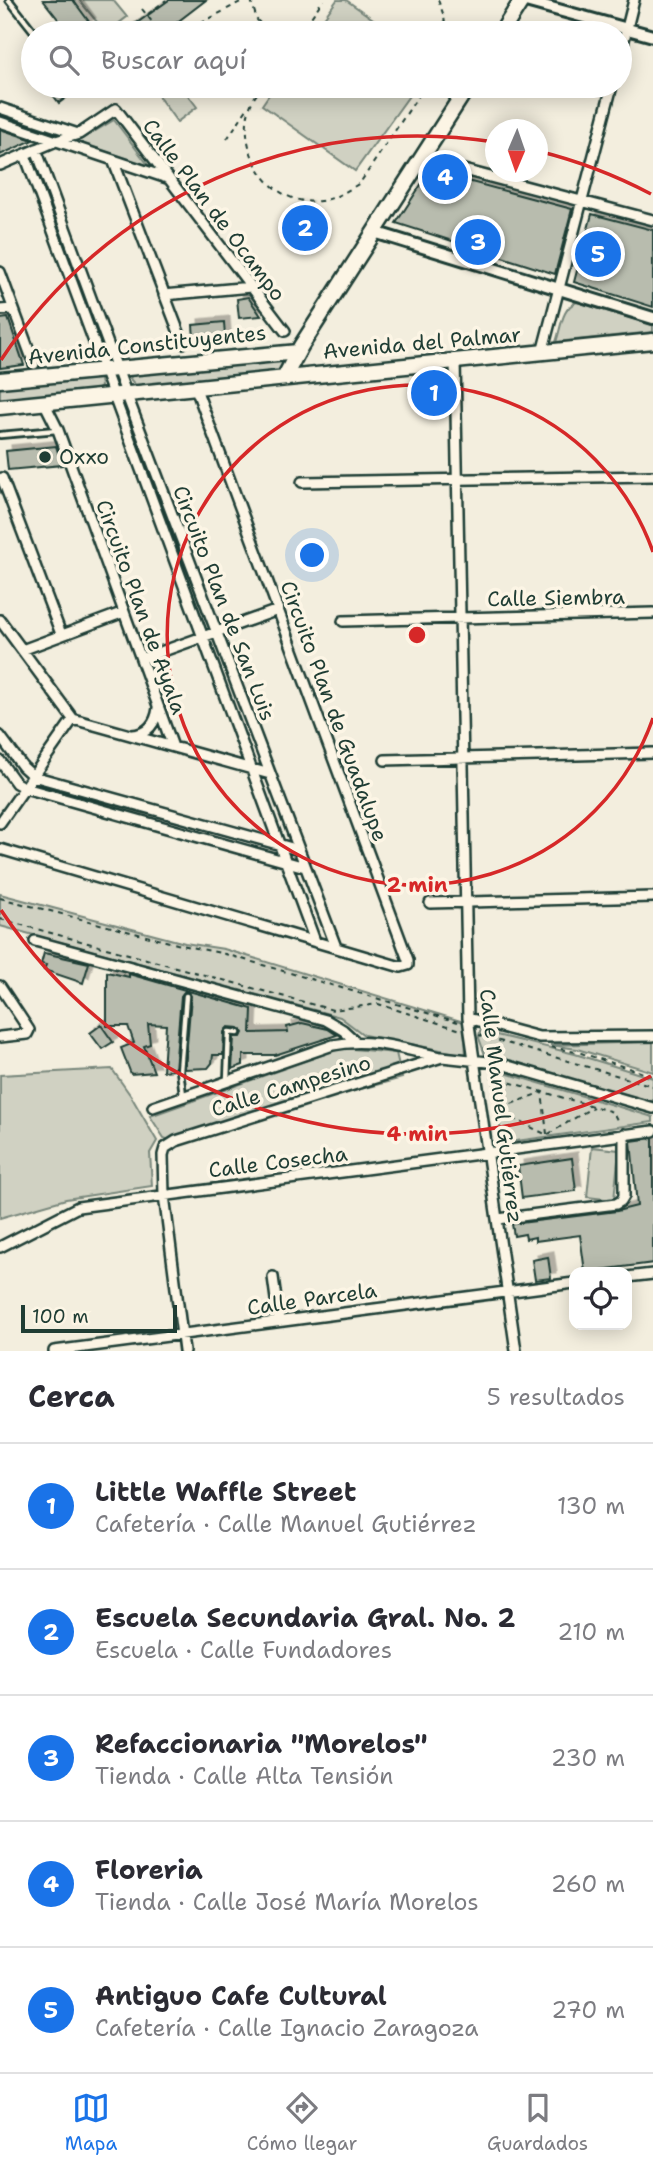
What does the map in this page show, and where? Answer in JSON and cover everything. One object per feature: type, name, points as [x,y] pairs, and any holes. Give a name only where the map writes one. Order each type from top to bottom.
[{"type":"main road","points":[[509,21],[522,0]]},
{"type":"main road","points":[[284,378],[460,98]]},
{"type":"main road","name":"Avenida del Palmar","points":[[195,386],[653,341]]},
{"type":"main road","name":"Avenida Constituyentes","points":[[0,380],[298,352]]},
{"type":"main road","points":[[0,407],[195,386]]},
{"type":"street","points":[[522,0],[598,21]]},
{"type":"street","points":[[629,21],[634,0]]},
{"type":"street","points":[[632,30],[653,36]]},
{"type":"street","points":[[542,353],[609,98]]},
{"type":"street","points":[[0,108],[79,134]]},
{"type":"street","name":"Calle Plan de Ocampo","points":[[79,134],[116,109],[285,331]]},
{"type":"street","points":[[0,122],[169,178]]},
{"type":"street","points":[[0,165],[79,134]]},
{"type":"street","points":[[36,149],[110,369]]},
{"type":"street","points":[[25,155],[110,369]]},
{"type":"street","points":[[422,159],[653,220]]},
{"type":"street","points":[[113,160],[183,343]]},
{"type":"street","points":[[373,233],[653,318]]},
{"type":"street","points":[[0,272],[34,364]]},
{"type":"street","points":[[164,295],[251,287]]},
{"type":"street","points":[[0,310],[13,309]]},
{"type":"street","name":"Calle Manuel Gutiérrez","points":[[455,361],[469,1025],[516,1351]]},
{"type":"street","name":"Circuito Plan de San Luis","points":[[110,369],[203,637],[316,941]]},
{"type":"street","name":"Circuito Plan de San Luis","points":[[110,369],[216,632],[335,947]]},
{"type":"street","name":"Circuito Plan de Guadalupe","points":[[0,849],[401,967],[406,967],[408,963],[195,386]]},
{"type":"street","name":"Circuito Plan de Ayala","points":[[44,402],[58,430],[173,747]]},
{"type":"street","points":[[302,481],[653,475]]},
{"type":"street","points":[[2,478],[61,635]]},
{"type":"street","points":[[141,659],[278,610]]},
{"type":"street","points":[[22,650],[124,612]]},
{"type":"street","name":"Calle Siembra","points":[[343,621],[653,613]]},
{"type":"street","points":[[0,620],[73,719],[0,823]]},
{"type":"street","points":[[129,735],[139,734],[150,728],[157,715],[158,706]]},
{"type":"street","name":"Circuito Plan de Ayala","points":[[73,719],[270,774]]},
{"type":"street","points":[[0,736],[33,776],[299,850]]},
{"type":"street","points":[[386,760],[653,753]]},
{"type":"street","points":[[0,761],[16,783],[25,788],[305,867]]},
{"type":"street","points":[[430,902],[653,897]]},
{"type":"street","points":[[34,941],[326,1020],[354,1040]]},
{"type":"street","points":[[0,986],[29,1030],[23,1035],[0,1037]]},
{"type":"street","points":[[469,1025],[539,1037],[653,1036]]},
{"type":"street","points":[[153,1107],[226,1080],[354,1040],[442,1057]]},
{"type":"street","name":"Calle Campesino","points":[[184,1351],[164,1195],[163,1155],[165,1148],[176,1141],[442,1057],[498,1063],[653,1108]]},
{"type":"street","name":"Calle Cosecha","points":[[0,1247],[78,1207],[653,1131]]},
{"type":"street","points":[[498,1219],[616,1204],[621,1201],[624,1196],[624,1134]]},
{"type":"street","points":[[632,1276],[653,1274]]},
{"type":"street","points":[[273,1277],[279,1321]]},
{"type":"street","name":"Calle Parcela","points":[[54,1351],[569,1284]]},
{"type":"lane","points":[[9,0],[26,21]]},
{"type":"lane","points":[[0,435],[58,430]]},
{"type":"lane","points":[[183,1096],[180,1071],[186,996]]},
{"type":"lane","points":[[226,1080],[229,1032],[238,1032]]},
{"type":"path","points":[[147,15],[166,0]]},
{"type":"path","points":[[205,21],[244,0]]},
{"type":"path","points":[[251,0],[258,21]]},
{"type":"path","points":[[308,21],[323,0]]},
{"type":"path","points":[[438,0],[445,21]]},
{"type":"path","points":[[142,9],[152,21]]},
{"type":"path","points":[[227,139],[255,98]]},
{"type":"path","points":[[252,102],[248,117],[248,146],[260,173],[285,196],[317,202],[328,200],[360,183],[417,98]]},
{"type":"path","points":[[0,898],[225,954],[469,1025],[653,1086]]},
{"type":"path","points":[[0,919],[334,1010],[378,1004],[469,1025]]},
{"type":"path","points":[[540,1045],[581,1053],[653,1076]]},
{"type":"path","points":[[491,1077],[613,1112],[617,1120]]},
{"type":"path","points":[[542,1091],[547,1137]]},
{"type":"path","points":[[542,1091],[496,1110],[547,1137]]},
{"type":"path","points":[[547,1137],[593,1107]]},
{"type":"shaded area","points":[[79,0],[113,0],[127,17],[122,21],[96,21]]},
{"type":"shaded area","points":[[337,0],[346,0],[376,21],[322,21]]},
{"type":"shaded area","points":[[160,98],[190,98],[197,107],[177,122]]},
{"type":"shaded area","points":[[267,98],[407,98],[355,171],[262,105]]},
{"type":"shaded area","points":[[114,120],[149,166],[77,142]]},
{"type":"shaded area","points":[[577,302],[653,325],[653,332],[556,342],[565,313]]},
{"type":"shaded area","points":[[286,360],[277,373],[136,386],[130,379],[132,374]]},
{"type":"shaded area","points":[[95,376],[100,379],[101,387],[97,390],[0,401],[0,387]]},
{"type":"shaded area","points":[[0,894],[185,943],[224,949],[464,1022],[466,1055],[364,1035],[340,1017],[0,926]]},
{"type":"shaded area","points":[[480,1031],[575,1054],[653,1078],[653,1102],[485,1055],[479,1038]]},
{"type":"shaded area","points":[[653,1042],[653,1072],[577,1049],[550,1045]]},
{"type":"shaded area","points":[[342,1048],[396,1053],[402,1078],[316,1101],[179,1144],[164,1138],[150,1116]]},
{"type":"shaded area","points":[[112,1069],[157,1141],[150,1153],[152,1186],[66,1199],[0,1218],[0,1075]]},
{"type":"shaded area","points":[[495,1070],[653,1117],[653,1122],[502,1143],[493,1073]]},
{"type":"shaded area","points":[[592,1147],[619,1150],[614,1200],[587,1197]]},
{"type":"building","points":[[43,0],[73,0],[89,21],[60,21]]},
{"type":"building","points":[[169,0],[206,0],[179,21],[140,21]]},
{"type":"building","points":[[0,129],[33,140],[0,155]]},
{"type":"building","points":[[430,171],[572,209],[555,274],[396,223]]},
{"type":"building","points":[[592,214],[653,230],[653,307],[574,282]]},
{"type":"building","points":[[248,297],[261,316],[239,318],[237,299]]},
{"type":"building","points":[[8,318],[24,365],[0,368],[0,319]]},
{"type":"building","points":[[224,322],[225,336],[194,339],[193,325]]},
{"type":"building","points":[[56,446],[62,465],[8,470],[6,451]]},
{"type":"building","points":[[44,953],[89,963],[83,983],[44,970],[46,965],[41,964]]},
{"type":"building","points":[[107,972],[129,977],[129,974],[252,1009],[251,1033],[288,1032],[287,1027],[302,1023],[328,1029],[337,1035],[275,1055],[243,1055],[243,1065],[232,1069],[234,1037],[241,1037],[243,1033],[239,1028],[228,1027],[224,1032],[223,1055],[213,1055],[208,1068],[185,1069],[191,996],[185,991],[181,996],[175,1070],[163,1071],[166,1025],[148,1024],[150,1044],[144,1046],[154,1072],[131,1074],[121,1048],[134,1043],[128,1026],[107,1026]]},
{"type":"building","points":[[101,1025],[113,1042],[102,1049],[90,1033]]},
{"type":"building","points":[[653,1138],[653,1263],[623,1267],[584,1267],[580,1235],[535,1241],[535,1237],[526,1239],[525,1234],[514,1236],[512,1224],[637,1206],[631,1141]]},
{"type":"building","points":[[572,1158],[576,1191],[522,1198],[518,1166]]},
{"type":"building","points":[[548,1257],[551,1278],[535,1280],[532,1260]]},
{"type":"place","name":"Floreria","points":[[445,177]]},
{"type":"place","name":"Escuela Secundaria Gral. No. 2","points":[[305,228]]},
{"type":"place","name":"Refaccionaria \"Morelos\"","points":[[478,242]]},
{"type":"place","name":"Antiguo Cafe Cultural","points":[[598,254]]},
{"type":"place","name":"Little Waffle Street","points":[[434,393]]},
{"type":"place","name":"Oxxo","points":[[45,457]]}]
